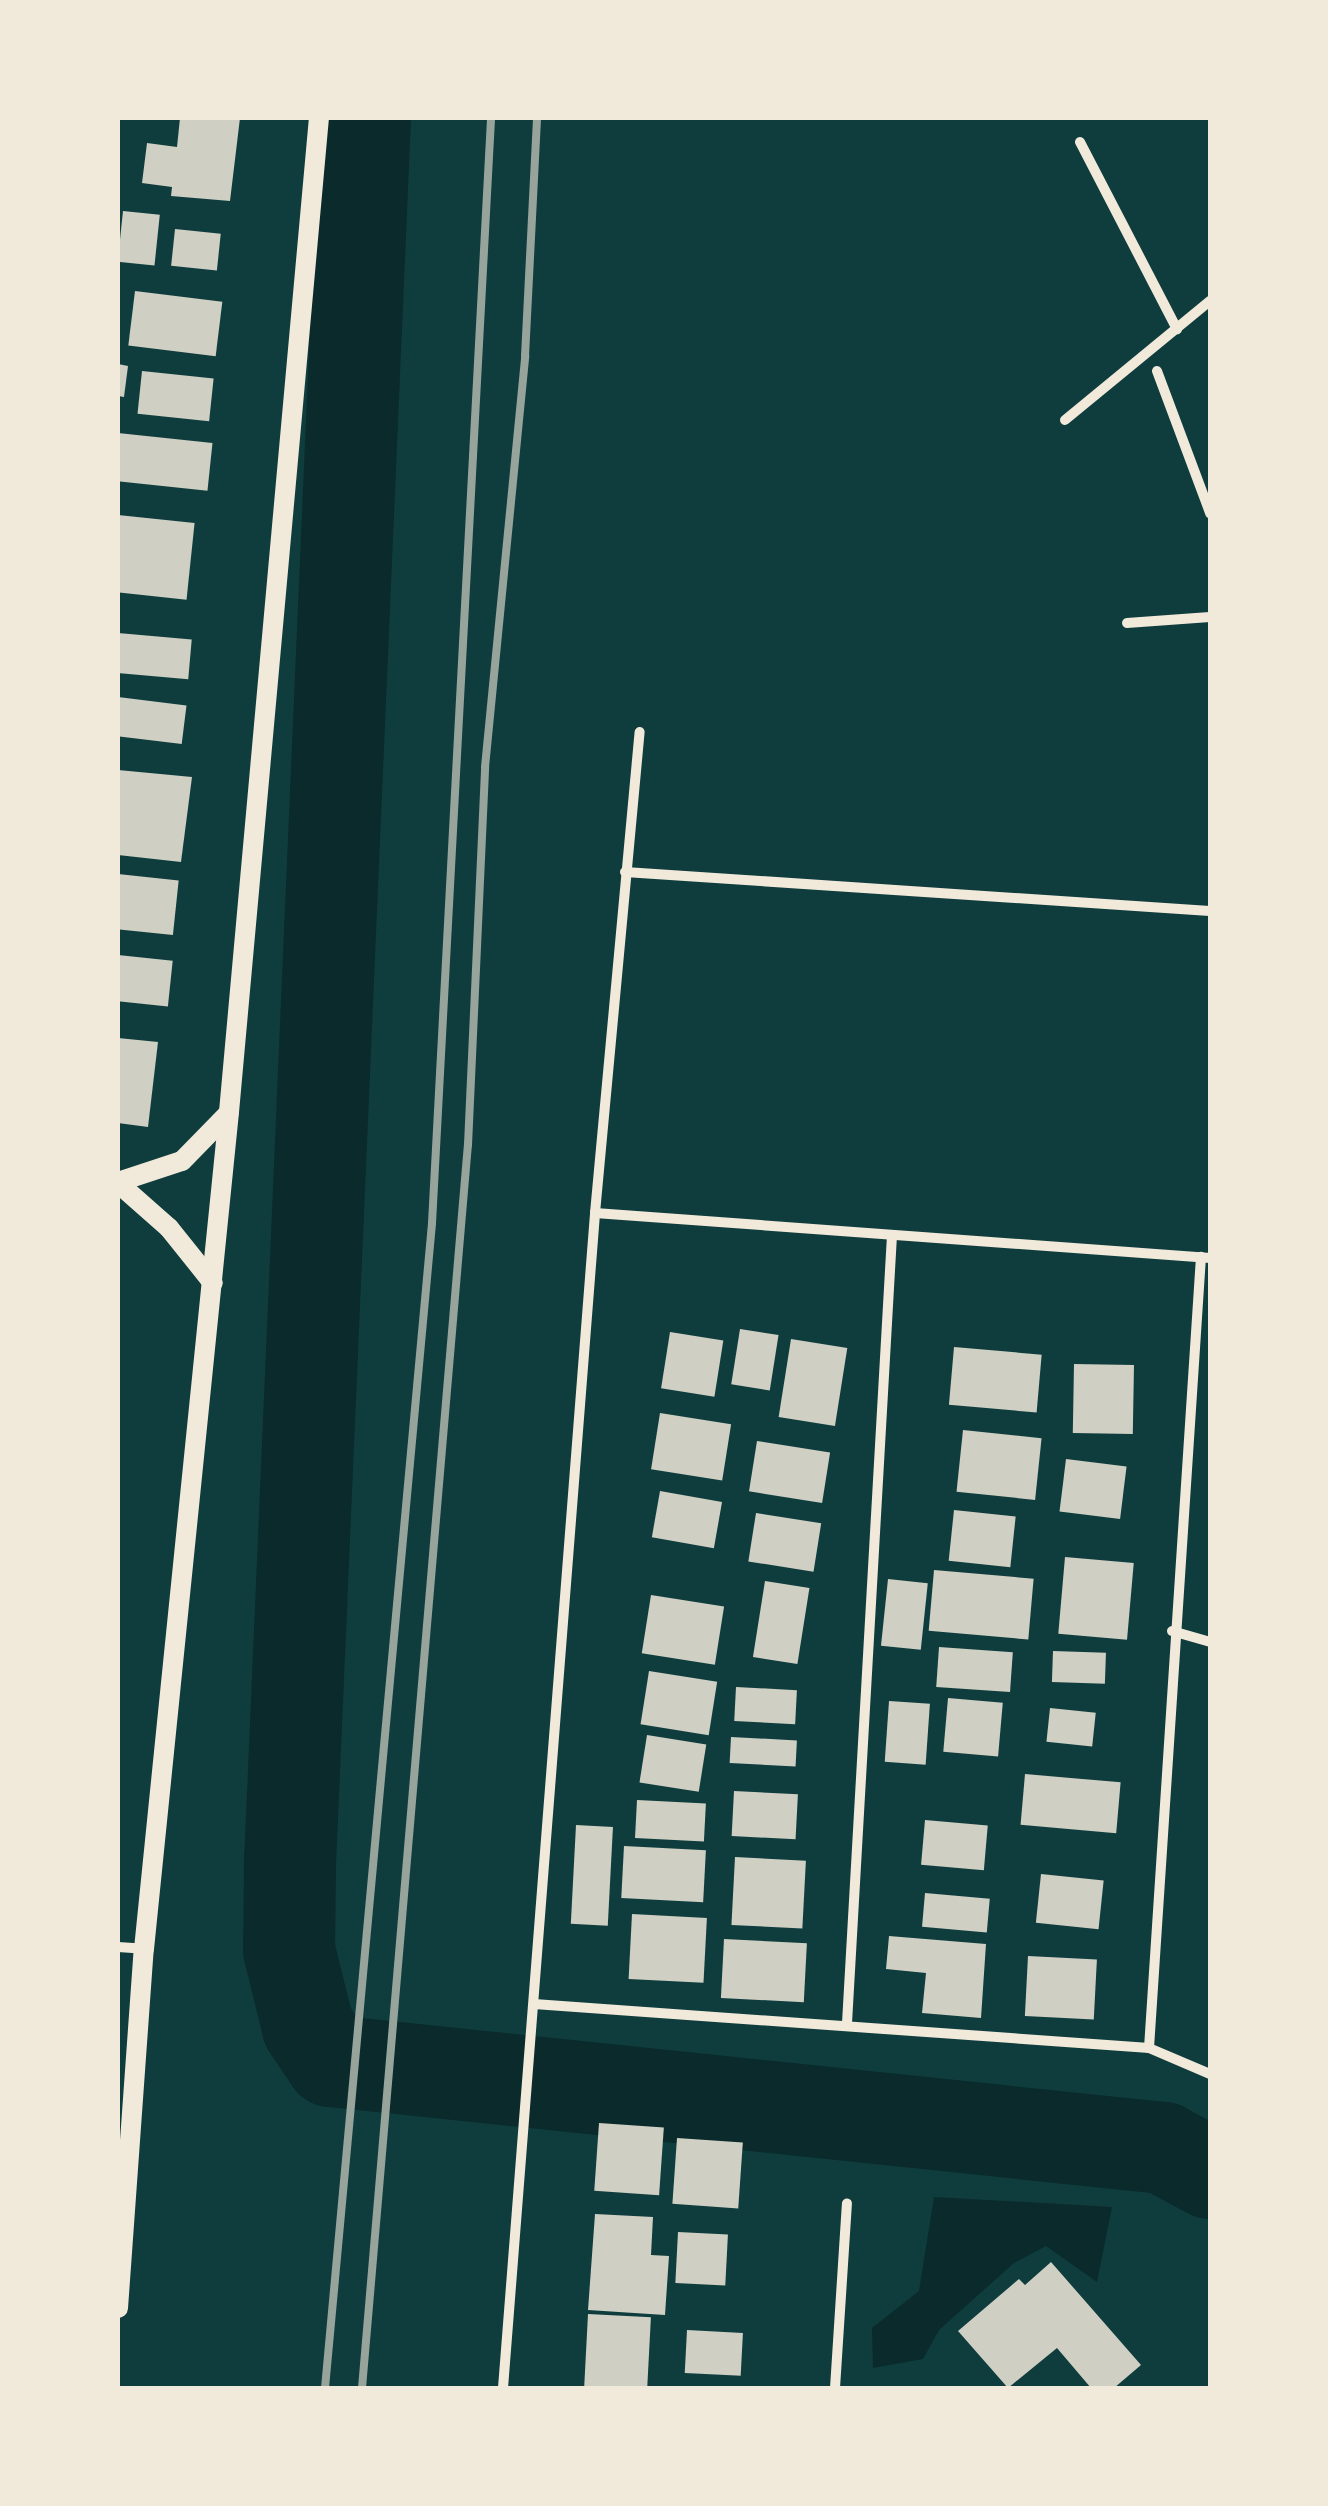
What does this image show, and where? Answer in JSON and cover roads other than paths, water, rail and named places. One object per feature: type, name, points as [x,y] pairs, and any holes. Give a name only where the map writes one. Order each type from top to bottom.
[{"type":"main road","points":[[118,2308],[144,1948],[230,1112],[319,118]]},
{"type":"main road","points":[[213,1283],[169,1228],[118,1183],[182,1161],[230,1112]]},
{"type":"street","points":[[1080,142],[1177,329]]},
{"type":"street","points":[[1065,420],[1210,301]]},
{"type":"street","points":[[1157,372],[1210,514]]},
{"type":"street","points":[[1126,624],[1210,617]]},
{"type":"street","points":[[503,2388],[520,2128],[534,2004],[595,1213],[640,732]]},
{"type":"street","points":[[626,872],[1210,911]]},
{"type":"street","points":[[595,1213],[1206,1257],[1172,1631],[1149,2048]]},
{"type":"street","points":[[847,2023],[892,1236]]},
{"type":"street","points":[[1172,1631],[1210,1642]]},
{"type":"street","points":[[118,1947],[144,1948]]},
{"type":"street","points":[[534,2004],[847,2023],[1149,2048],[1210,2074]]},
{"type":"street","points":[[834,2388],[847,2203]]},
{"type":"water","points":[[934,2197],[1112,2207],[1097,2282],[1046,2246],[1014,2263],[939,2330],[923,2359],[873,2368],[872,2328],[919,2291]]},
{"type":"waterway","points":[[365,118],[290,1861],[289,1950],[308,2027],[331,2061],[1163,2148],[1210,2173]]},
{"type":"railway","points":[[325,2388],[432,1223],[491,118]]},
{"type":"railway","points":[[362,2388],[468,1145],[485,767],[525,356],[537,118]]}]
